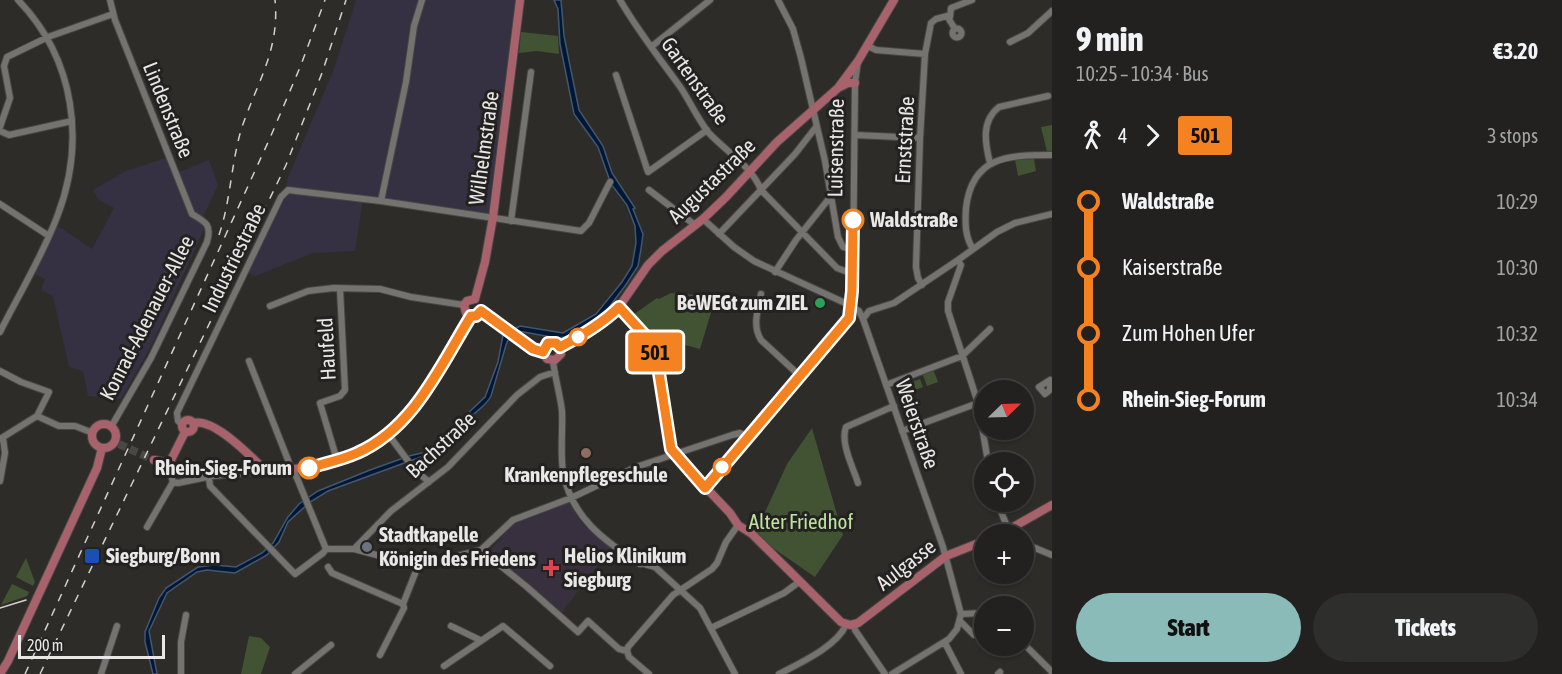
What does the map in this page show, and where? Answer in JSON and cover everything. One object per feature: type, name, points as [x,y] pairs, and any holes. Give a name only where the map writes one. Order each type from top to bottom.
[{"type":"main road","name":"Wilhelmstraße","points":[[475,299],[485,262],[493,217],[520,0]]},
{"type":"main road","name":"Luisenstraße","points":[[858,61],[894,0]]},
{"type":"main road","name":"Augustastraße","points":[[560,347],[599,324],[619,307],[648,265],[662,250],[703,219],[777,142],[838,88],[858,61]]},
{"type":"main road","name":"Augustastraße","points":[[838,88],[855,83]]},
{"type":"main road","points":[[470,299],[475,299],[481,303],[481,311],[476,316],[471,316],[466,313],[464,305],[470,299]]},
{"type":"main road","points":[[619,307],[650,341],[656,354],[665,419],[673,453],[730,513],[738,525],[752,534],[830,612],[850,625]]},
{"type":"main road","points":[[481,311],[533,349],[543,352],[547,359],[553,361],[560,357],[561,352],[556,343],[550,342],[544,347],[543,352]]},
{"type":"main road","points":[[154,460],[167,462],[173,458],[183,428],[192,431],[193,423],[200,422],[209,425],[235,443],[266,471],[293,471],[359,453],[388,434],[416,405],[471,316]]},
{"type":"main road","points":[[100,425],[111,427],[115,432],[117,443],[102,448],[94,441],[93,433],[100,425]]},
{"type":"main road","points":[[0,674],[97,468],[102,448]]},
{"type":"main road","points":[[1023,524],[1052,505]]},
{"type":"main road","name":"Aulgasse","points":[[850,625],[863,621],[946,556],[974,544]]},
{"type":"street","points":[[0,332],[49,236],[68,184],[73,150],[72,121],[66,85],[48,37],[35,18],[18,0]]},
{"type":"street","name":"Lindenstraße","points":[[110,0],[113,14],[192,214],[208,224]]},
{"type":"street","points":[[381,201],[406,82],[412,33],[422,0]]},
{"type":"street","name":"Gartenstraße","points":[[620,0],[640,34],[682,90],[707,130],[749,173],[761,190],[837,268],[853,274]]},
{"type":"street","points":[[778,0],[793,29],[840,242],[843,247],[853,250]]},
{"type":"street","points":[[955,29],[950,17],[951,8],[972,0]]},
{"type":"street","points":[[651,47],[705,2]]},
{"type":"street","points":[[1010,42],[1028,33],[1052,11]]},
{"type":"street","points":[[72,121],[9,135],[0,130],[10,98],[4,66],[7,57],[48,37],[113,14]]},
{"type":"street","name":"Ernststraße","points":[[922,285],[916,267],[920,138],[926,54],[931,23],[944,16],[950,17]]},
{"type":"street","points":[[868,46],[876,50],[926,54]]},
{"type":"street","name":"Luisenstraße","points":[[851,307],[855,83],[858,61]]},
{"type":"street","points":[[511,221],[531,72]]},
{"type":"street","points":[[616,75],[648,172],[707,130]]},
{"type":"street","points":[[990,163],[985,130],[994,111],[999,107],[1048,96]]},
{"type":"street","points":[[719,234],[795,154],[816,127]]},
{"type":"street","points":[[855,135],[920,138]]},
{"type":"street","points":[[974,249],[969,242],[966,226],[968,192],[975,177],[990,163],[1011,157],[1052,155]]},
{"type":"street","name":"Industriestraße","points":[[183,428],[178,421],[177,413],[284,193],[293,190],[381,201],[575,231],[583,230],[610,182]]},
{"type":"street","points":[[649,190],[695,225]]},
{"type":"street","points":[[775,272],[802,232],[831,196]]},
{"type":"street","points":[[0,204],[49,236]]},
{"type":"street","points":[[863,319],[869,311],[894,303],[1004,228],[1038,216],[1052,214]]},
{"type":"street","points":[[703,219],[754,261],[851,307],[849,318],[705,488]]},
{"type":"street","name":"Konrad-Adenauer-Allee","points":[[111,427],[151,358],[180,299],[210,234],[208,224]]},
{"type":"street","points":[[958,260],[961,265],[947,306],[974,391]]},
{"type":"street","points":[[270,306],[308,291],[340,289],[380,289],[411,297],[464,305]]},
{"type":"street","name":"Haufeld","points":[[337,460],[320,403],[340,396],[345,390],[340,289]]},
{"type":"street","points":[[761,294],[756,333],[801,376]]},
{"type":"street","name":"Weierstraße","points":[[851,307],[859,311],[863,319],[894,406],[946,556],[961,617]]},
{"type":"street","points":[[886,385],[962,356],[990,329]]},
{"type":"street","points":[[249,361],[325,553]]},
{"type":"street","points":[[553,361],[562,413],[563,471],[571,498],[582,518],[604,539],[641,563],[655,567],[700,608],[735,674]]},
{"type":"street","points":[[0,371],[49,392],[37,416],[1,439],[5,453],[0,481]]},
{"type":"street","name":"Bachstraße","points":[[354,549],[391,511],[448,467],[517,395],[540,377],[555,372]]},
{"type":"street","points":[[902,431],[974,404]]},
{"type":"street","points":[[858,483],[846,442],[846,427],[894,406]]},
{"type":"street","points":[[37,416],[59,426],[75,426],[93,433]]},
{"type":"street","points":[[388,434],[409,462],[429,482]]},
{"type":"street","points":[[209,478],[210,486],[295,574],[325,553],[354,549],[418,566],[481,550],[513,520],[571,498],[636,467],[736,434],[744,434],[748,437]]},
{"type":"street","points":[[244,472],[252,468],[251,457]]},
{"type":"street","points":[[147,527],[173,482],[167,462]]},
{"type":"street","points":[[173,482],[266,471]]},
{"type":"street","points":[[627,651],[654,617],[680,590],[712,569],[738,525]]},
{"type":"street","points":[[1034,548],[1052,555]]},
{"type":"street","points":[[481,550],[578,632],[588,621],[619,650],[627,651]]},
{"type":"street","points":[[380,655],[404,608],[403,604],[418,566]]},
{"type":"street","points":[[330,570],[403,604]]},
{"type":"street","points":[[711,628],[784,593],[799,582]]},
{"type":"street","points":[[181,674],[181,642],[186,615]]},
{"type":"street","points":[[961,617],[974,615]]},
{"type":"street","points":[[961,617],[974,635]]},
{"type":"street","points":[[892,674],[945,643],[954,634],[961,617]]},
{"type":"street","points":[[779,674],[819,651],[850,625],[885,674]]},
{"type":"street","points":[[101,674],[117,626]]},
{"type":"street","points":[[450,626],[480,640]]},
{"type":"street","points":[[444,666],[503,626],[550,666]]},
{"type":"street","points":[[945,643],[961,674]]},
{"type":"street","points":[[295,674],[331,645]]},
{"type":"street","points":[[627,651],[629,657],[649,674]]},
{"type":"street","points":[[1034,654],[1052,672]]},
{"type":"shaded area","points":[[356,0],[517,0],[492,214],[363,198],[355,251],[313,253],[255,276],[248,273],[286,197],[287,180],[334,69]]},
{"type":"shaded area","points":[[172,156],[179,172],[209,160],[218,185],[200,223],[204,229],[153,342],[121,399],[88,396],[83,371],[69,367],[53,296],[41,290],[45,279],[35,274],[58,226],[92,249],[114,208],[99,200],[93,190],[126,171]]},
{"type":"shaded area","name":"Helios Klinikum Siegburg","points":[[569,502],[580,521],[611,549],[561,613],[488,554],[513,523]]},
{"type":"green space","points":[[521,32],[558,36],[559,54],[537,51],[519,53]]},
{"type":"green space","points":[[1052,125],[1052,151],[1047,152],[1041,127]]},
{"type":"green space","points":[[1034,159],[1036,171],[1018,176],[1015,160]]},
{"type":"green space","points":[[671,293],[708,296],[714,303],[700,349],[685,345],[683,348],[658,350],[634,314],[657,298]]},
{"type":"green space","points":[[933,369],[938,382],[927,386],[922,373]]},
{"type":"green space","points":[[920,379],[923,387],[904,394],[901,386]]},
{"type":"green space","name":"Alter Friedhof","points":[[812,428],[843,535],[815,577],[770,546],[756,532],[787,464]]},
{"type":"green space","points":[[26,558],[35,582],[33,586],[16,577]]},
{"type":"green space","points":[[12,584],[29,592],[27,596],[1,605]]},
{"type":"green space","points":[[249,636],[261,638],[270,647],[261,674],[241,674]]},
{"type":"water","points":[[554,0],[561,0],[564,36],[579,110],[603,146],[612,173],[635,208],[633,209],[643,234],[638,266],[604,314],[566,337],[557,338],[518,331],[509,338],[491,396],[448,447],[328,491],[310,502],[288,522],[279,542],[267,555],[235,573],[207,570],[197,572],[167,593],[149,631],[157,674],[153,674],[145,642],[145,632],[159,598],[166,588],[198,567],[214,565],[236,567],[262,553],[273,543],[288,517],[299,504],[318,491],[445,444],[465,416],[485,397],[498,362],[503,335],[520,326],[563,333],[596,314],[632,266],[636,243],[635,226],[627,205],[611,184],[598,147],[574,114],[560,44],[558,9]]},
{"type":"tunnel","points":[[119,444],[154,460]]},
{"type":"tram line","points":[[0,608],[26,600]]},
{"type":"railway","points":[[219,235],[242,127],[271,50],[276,18],[275,0]]},
{"type":"railway","points":[[25,674],[270,138],[325,0]]},
{"type":"railway","points":[[40,674],[286,165],[322,73],[346,0]]},
{"type":"bus line","name":"501","points":[[309,468],[359,453],[396,427],[416,405],[471,316],[476,316],[481,311],[533,349],[543,352],[548,343],[556,343],[560,347],[607,319],[619,307],[650,341],[656,354],[671,449],[705,488],[849,318],[852,291],[853,220]]},
{"type":"place","name":"Waldstraße","points":[[853,220]]},
{"type":"place","name":"BeWEGt zum ZIEL","points":[[820,303]]},
{"type":"place","name":"Krankenpflegeschule","points":[[586,453]]},
{"type":"place","name":"Rhein-Sieg-Forum","points":[[309,468]]},
{"type":"place","name":"Stadtkapelle Königin des Friedens","points":[[367,547]]},
{"type":"place","name":"Siegburg/Bonn","points":[[92,556]]},
{"type":"place","name":"Helios Klinikum Siegburg","points":[[551,568]]}]
